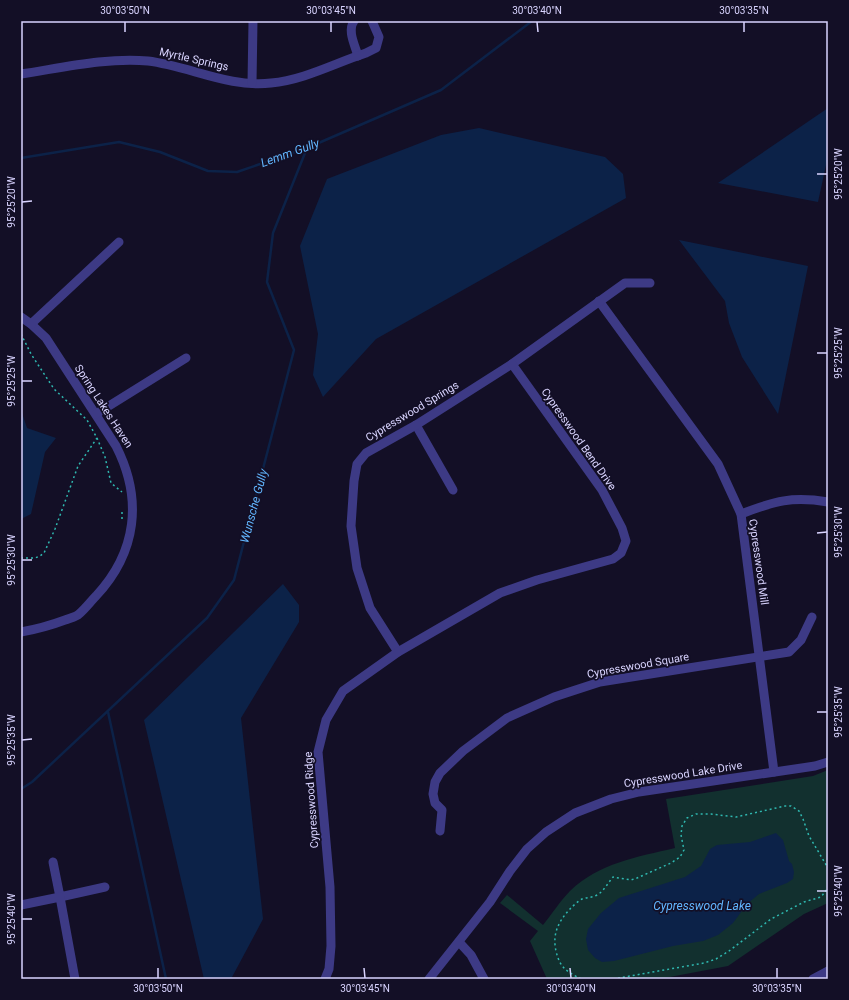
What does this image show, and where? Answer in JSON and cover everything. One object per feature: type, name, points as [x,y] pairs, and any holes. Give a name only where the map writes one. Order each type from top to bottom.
[{"type":"street","points":[[252,83],[253,21]]},
{"type":"street","points":[[354,21],[351,27],[351,32],[358,56]]},
{"type":"street","name":"Myrtle Springs","points":[[21,74],[110,61],[130,60],[180,68],[232,81],[269,84],[289,81],[376,48],[379,37],[372,21]]},
{"type":"street","points":[[31,324],[119,242]]},
{"type":"street","name":"Cypresswood Springs","points":[[398,652],[370,608],[357,568],[351,526],[354,481],[357,464],[366,453],[416,425],[512,364],[625,283],[650,283]]},
{"type":"street","name":"Cypresswood Mill","points":[[599,302],[718,464],[741,514],[774,772]]},
{"type":"street","name":"Spring Lakes Haven","points":[[21,317],[46,338],[96,414],[125,462],[130,478],[132,494],[132,520],[130,534],[118,566],[108,583],[79,614],[40,629],[21,632]]},
{"type":"street","points":[[96,414],[186,358]]},
{"type":"street","name":"Cypresswood Bend Drive","points":[[512,364],[602,490],[622,528],[626,541],[621,554]]},
{"type":"street","points":[[416,425],[453,490]]},
{"type":"street","points":[[741,514],[769,503],[791,499],[828,502]]},
{"type":"street","name":"Cypresswood Ridge","points":[[326,979],[329,969],[331,946],[330,887],[318,752],[326,720],[343,691],[398,652],[500,593],[537,580],[613,559],[621,554]]},
{"type":"street","name":"Cypresswood Square","points":[[440,831],[442,810],[435,803],[433,794],[435,782],[440,773],[463,751],[508,718],[554,697],[600,682],[789,652],[801,640],[812,616]]},
{"type":"street","name":"Cypresswood Lake Drive","points":[[429,979],[459,942],[527,849],[546,832],[575,813],[610,799],[639,792],[815,766],[828,762]]},
{"type":"street","points":[[53,862],[75,979]]},
{"type":"street","points":[[21,905],[105,887]]},
{"type":"street","points":[[459,942],[471,955],[484,979]]},
{"type":"street","points":[[813,979],[828,971]]},
{"type":"path","points":[[21,334],[31,354],[54,389],[87,420],[105,457],[111,483],[121,491],[124,498]]},
{"type":"path","points":[[21,558],[35,558],[44,553],[55,529],[78,466],[85,453],[97,438]]},
{"type":"path","points":[[122,525],[121,514],[123,506]]},
{"type":"path","points":[[581,979],[563,968],[558,961],[555,947],[556,932],[560,920],[582,899],[596,896],[603,890],[613,877],[631,880],[671,863],[680,857],[684,850],[681,835],[682,826],[687,818],[696,814],[736,817],[764,810],[792,806],[799,812],[809,836],[828,868]]},
{"type":"path","points":[[613,979],[704,964],[729,951],[771,919],[804,902],[821,897],[828,888]]},
{"type":"green space","points":[[828,770],[828,903],[804,914],[728,966],[659,979],[547,979],[530,941],[538,931],[500,903],[507,895],[543,925],[570,891],[581,881],[593,874],[619,862],[675,848],[666,799],[813,776]]},
{"type":"water","points":[[828,108],[828,156],[818,202],[718,183]]},
{"type":"water","points":[[479,128],[605,157],[623,174],[626,198],[376,339],[323,397],[313,375],[318,334],[300,246],[327,179],[441,135]]},
{"type":"water","points":[[679,240],[808,266],[778,414],[742,357],[729,323],[725,301]]},
{"type":"water","points":[[21,410],[27,428],[56,438],[45,452],[31,514],[21,519]]},
{"type":"water","points":[[283,584],[299,605],[299,622],[241,718],[263,919],[231,979],[204,979],[144,720]]},
{"type":"water","name":"Cypresswood Lake","points":[[776,833],[783,840],[789,861],[792,864],[794,872],[793,879],[787,883],[759,894],[747,904],[733,923],[718,935],[703,941],[673,946],[614,961],[602,962],[595,958],[588,950],[586,939],[588,929],[601,913],[619,898],[685,877],[701,866],[710,849],[717,845],[750,842]]},
{"type":"waterway","name":"Lemm Gully","points":[[21,158],[119,142],[160,152],[208,171],[237,172],[307,148],[441,90],[532,21]]},
{"type":"waterway","name":"Wunsche Gully","points":[[21,789],[32,782],[207,618],[234,580],[294,350],[267,282],[273,233],[307,148]]},
{"type":"waterway","points":[[108,712],[166,979]]}]
